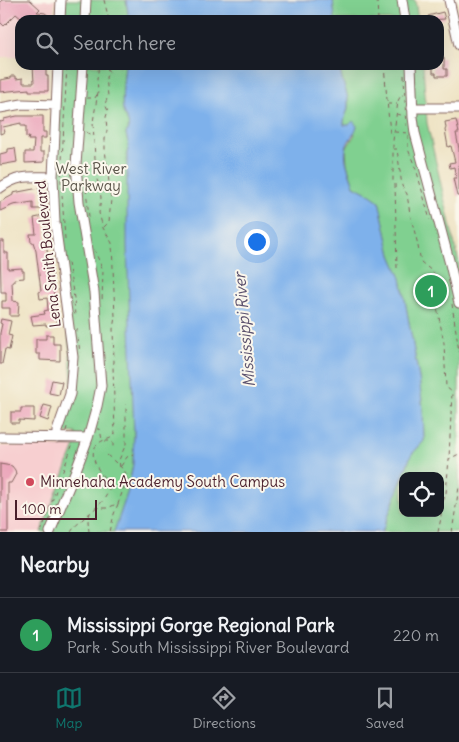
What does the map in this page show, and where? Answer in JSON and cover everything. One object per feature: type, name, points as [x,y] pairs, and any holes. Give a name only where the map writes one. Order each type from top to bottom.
[{"type":"street","points":[[60,15],[61,0]]},
{"type":"street","points":[[86,0],[86,15]]},
{"type":"street","points":[[402,0],[404,15]]},
{"type":"street","points":[[449,0],[459,45]]},
{"type":"street","name":"Lena Smith Boulevard","points":[[58,70],[52,176],[55,222],[73,357],[70,394],[57,432],[58,438]]},
{"type":"street","points":[[50,532],[88,438],[97,406],[100,377],[94,292],[79,202],[76,165],[83,70]]},
{"type":"street","points":[[411,70],[415,133],[459,303]]},
{"type":"street","points":[[0,108],[22,104],[56,105]]},
{"type":"street","points":[[412,108],[459,108]]},
{"type":"street","points":[[0,188],[16,178],[52,176]]},
{"type":"street","points":[[0,437],[88,438]]},
{"type":"path","points":[[104,0],[108,15]]},
{"type":"path","points":[[377,0],[378,15]]},
{"type":"path","points":[[65,243],[61,180],[67,70]]},
{"type":"path","points":[[83,131],[94,136],[93,122],[98,92],[98,70]]},
{"type":"path","points":[[102,228],[109,222],[111,199],[105,149],[106,117],[108,111],[105,104],[108,96],[106,77],[108,70]]},
{"type":"path","points":[[384,70],[390,134],[408,133]]},
{"type":"path","points":[[86,98],[95,98],[98,92]]},
{"type":"path","points":[[397,268],[393,149],[399,98],[404,94]]},
{"type":"path","points":[[387,104],[398,104]]},
{"type":"path","points":[[396,114],[402,114],[405,117]]},
{"type":"path","points":[[393,149],[397,149],[402,186],[407,194],[421,262],[433,272],[436,278],[432,295],[437,308],[445,350],[446,388],[452,392],[446,493],[441,508],[438,532]]},
{"type":"path","points":[[83,183],[88,204],[88,223]]},
{"type":"path","points":[[92,245],[103,270],[103,300],[101,304]]},
{"type":"path","points":[[66,256],[73,287],[75,319]]},
{"type":"path","points":[[77,329],[80,357]]},
{"type":"path","points":[[120,467],[120,460],[126,444],[126,404]]},
{"type":"path","points":[[66,431],[68,423]]},
{"type":"path","points":[[96,429],[100,429],[104,441],[110,440],[113,443],[113,447]]},
{"type":"path","points":[[41,532],[73,445]]},
{"type":"path","points":[[120,467],[127,457],[133,454]]},
{"type":"path","points":[[448,458],[459,454]]},
{"type":"path","points":[[106,455],[128,476],[112,519],[110,532]]},
{"type":"path","points":[[452,532],[459,487]]},
{"type":"path","points":[[94,508],[108,508],[118,504]]},
{"type":"path","points":[[88,532],[90,512]]},
{"type":"shaded area","points":[[0,0],[55,0],[54,15],[15,15],[15,57],[0,57]]},
{"type":"shaded area","name":"Minnehaha Academy South Campus","points":[[0,446],[75,446],[41,532],[0,532]]},
{"type":"green space","points":[[64,0],[126,0],[128,15],[63,15]]},
{"type":"green space","points":[[333,0],[415,0],[417,15],[334,15]]},
{"type":"green space","name":"West River Parkway","points":[[61,70],[125,70],[122,100],[123,111],[128,124],[126,134],[129,146],[127,153],[134,433],[133,464],[128,491],[114,532],[41,532],[75,446],[76,433],[61,432],[73,394],[56,177]]},
{"type":"green space","points":[[340,70],[423,70],[427,123],[459,263],[459,532],[382,532],[399,487],[399,517],[444,517],[444,472],[405,472],[411,455],[424,441],[423,409],[419,378],[401,279],[391,255],[379,201],[354,186],[347,164],[346,149],[355,134],[349,125],[344,126],[348,109],[347,95]]},
{"type":"water","points":[[126,0],[333,0],[334,15],[128,15]]},
{"type":"water","name":"Mississippi River","points":[[125,70],[340,70],[348,100],[344,125],[349,125],[353,121],[357,126],[347,146],[345,153],[346,163],[354,186],[379,201],[391,255],[401,278],[423,409],[424,441],[411,455],[405,472],[399,472],[399,487],[382,532],[114,532],[128,491],[133,464],[134,433],[127,247],[127,153],[129,146],[126,134],[128,124],[123,111]]},
{"type":"building","points":[[2,0],[30,0],[40,9],[37,12],[48,15],[16,14],[4,26],[0,22],[0,2]]},
{"type":"building","points":[[443,12],[444,15],[432,15]]},
{"type":"building","points":[[447,69],[447,76],[436,76],[436,73],[433,73],[433,70]]},
{"type":"building","points":[[33,70],[46,70],[48,91],[29,91],[29,89],[0,92],[0,80],[11,78],[11,76],[16,76],[16,79],[23,78],[23,83],[34,83]]},
{"type":"building","points":[[17,116],[43,116],[43,132],[46,132],[46,138],[40,138],[40,152],[44,152],[44,162],[25,163],[25,152],[33,152],[34,140],[28,140],[29,137],[26,137],[26,126],[21,126],[21,123],[3,127],[5,132],[0,134],[0,121]]},
{"type":"building","points":[[456,120],[459,133],[456,133],[459,149],[459,196],[457,196],[453,178],[456,178],[454,167],[450,168],[449,163],[455,162],[451,146],[448,147],[445,130],[445,122]]},
{"type":"building","points":[[15,148],[17,162],[0,165],[0,154],[8,152],[8,149]]},
{"type":"building","points":[[39,188],[41,209],[33,209],[33,202],[13,205],[0,211],[0,202],[13,195],[13,193]]},
{"type":"building","points":[[44,216],[49,271],[52,270],[53,278],[51,278],[57,325],[46,326],[46,324],[33,325],[31,316],[45,314],[44,311],[48,310],[47,298],[40,299],[39,292],[41,291],[36,251],[33,242],[31,242],[30,234],[36,234],[34,218]]},
{"type":"building","points":[[0,241],[4,241],[4,253],[8,253],[8,269],[22,268],[22,271],[24,271],[24,278],[14,279],[14,282],[12,282],[13,301],[19,302],[18,316],[10,316],[10,308],[2,308],[2,301],[6,301],[6,292],[1,292]]},
{"type":"building","points":[[1,319],[11,321],[8,335],[12,336],[9,350],[5,349],[2,364],[0,364],[0,333],[2,324],[0,323]]},
{"type":"building","points":[[46,335],[53,335],[53,344],[60,344],[60,361],[40,360],[40,354],[36,354],[36,339],[46,339]]},
{"type":"building","points":[[52,380],[62,382],[59,395],[49,393]]},
{"type":"building","points":[[44,405],[52,407],[48,421],[40,418]]},
{"type":"building","points":[[21,408],[34,408],[34,421],[19,420],[19,423],[11,423],[11,412],[21,412]]},
{"type":"building","points":[[0,464],[12,466],[16,474],[11,483],[8,483],[8,532],[0,532]]},
{"type":"place","name":"Mississippi Gorge Regional Park","points":[[431,291]]},
{"type":"place","name":"Minnehaha Academy South Campus","points":[[30,482]]}]
